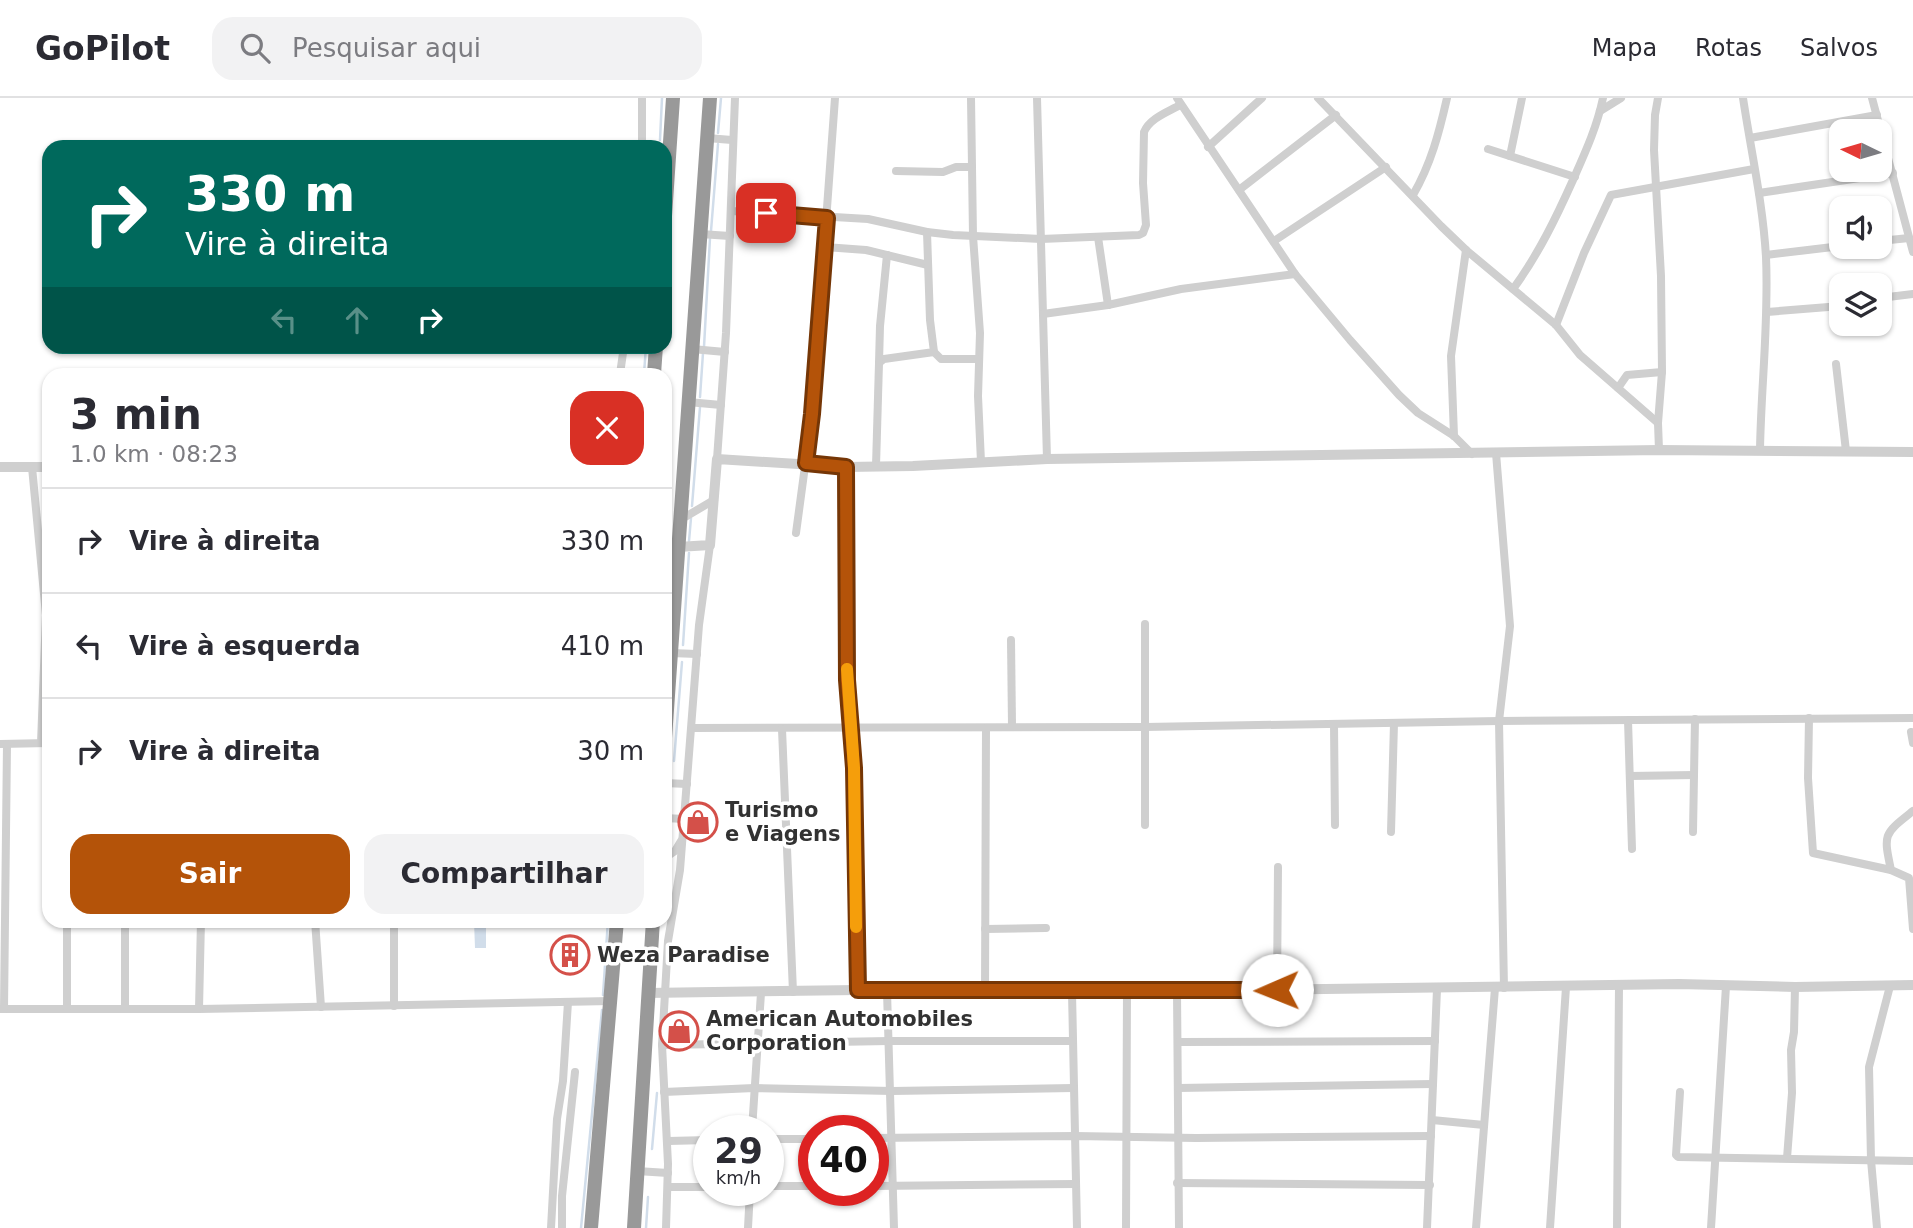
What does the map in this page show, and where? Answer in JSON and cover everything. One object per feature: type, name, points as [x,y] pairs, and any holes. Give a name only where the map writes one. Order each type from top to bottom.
[{"type":"highway","points":[[670,140],[673,98]]},
{"type":"highway","points":[[672,638],[710,98]]},
{"type":"highway","points":[[592,1228],[616,928]]},
{"type":"highway","points":[[634,1228],[652,928]]},
{"type":"street","points":[[642,98],[642,140]]},
{"type":"street","points":[[672,922],[683,835],[697,654],[714,499],[725,352],[735,98]]},
{"type":"street","points":[[796,533],[812,414],[835,98]]},
{"type":"street","points":[[971,98],[973,236],[980,332],[978,359],[981,462]]},
{"type":"street","points":[[1037,98],[1047,459]]},
{"type":"street","points":[[1208,147],[1262,98]]},
{"type":"street","points":[[1318,98],[1466,250],[1556,325],[1580,355],[1658,423]]},
{"type":"street","points":[[1413,195],[1430,163],[1447,98]]},
{"type":"street","points":[[1510,156],[1522,98]]},
{"type":"street","points":[[1513,289],[1541,248],[1592,137],[1603,98]]},
{"type":"street","points":[[1601,111],[1621,98]]},
{"type":"street","points":[[1658,98],[1654,124],[1662,372],[1659,450]]},
{"type":"street","points":[[1743,98],[1766,255],[1767,313],[1760,450]]},
{"type":"street","points":[[1872,98],[1913,252]]},
{"type":"street","points":[[731,211],[868,219],[927,232],[973,236],[1041,239],[1143,233],[1146,225],[1144,132],[1153,120],[1178,101],[1295,274],[1398,395],[1418,413],[1454,436],[1472,454]]},
{"type":"street","points":[[1239,191],[1336,115]]},
{"type":"street","points":[[1750,138],[1877,115]]},
{"type":"street","points":[[707,138],[732,140]]},
{"type":"street","points":[[1488,149],[1574,177]]},
{"type":"street","points":[[896,171],[943,172],[956,167],[972,167]]},
{"type":"street","points":[[1274,241],[1385,167]]},
{"type":"street","points":[[1556,325],[1584,253],[1611,195],[1754,169]]},
{"type":"street","points":[[1759,193],[1893,173]]},
{"type":"street","points":[[927,232],[930,320],[934,352],[940,359],[978,359]]},
{"type":"street","points":[[700,234],[730,236]]},
{"type":"street","points":[[1098,237],[1108,305]]},
{"type":"street","points":[[1892,240],[1909,238]]},
{"type":"street","points":[[825,247],[866,250],[928,265]]},
{"type":"street","points":[[1766,255],[1829,247]]},
{"type":"street","points":[[1454,436],[1451,356],[1466,250]]},
{"type":"street","points":[[876,466],[880,327],[887,256]]},
{"type":"street","points":[[1043,314],[1108,305],[1181,289],[1295,274]]},
{"type":"street","points":[[1892,297],[1913,294]]},
{"type":"street","points":[[1767,313],[1829,307]]},
{"type":"street","points":[[692,349],[725,352]]},
{"type":"street","points":[[880,363],[884,359],[934,352]]},
{"type":"street","points":[[1836,364],[1846,451]]},
{"type":"street","points":[[1618,388],[1627,375],[1662,372]]},
{"type":"street","points":[[688,402],[721,405]]},
{"type":"street","points":[[717,459],[846,467],[1047,459],[1659,450],[1913,452]]},
{"type":"street","points":[[1476,1228],[1499,988],[1499,721],[1510,626],[1496,453]]},
{"type":"street","points":[[0,467],[42,467]]},
{"type":"street","points":[[32,467],[42,573]]},
{"type":"street","points":[[846,467],[847,680],[854,768],[858,990]]},
{"type":"street","points":[[680,520],[714,499]]},
{"type":"street","points":[[678,547],[710,545]]},
{"type":"street","points":[[1145,624],[1145,825]]},
{"type":"street","points":[[1011,639],[1012,726]]},
{"type":"street","points":[[672,653],[697,654]]},
{"type":"street","points":[[1809,718],[1808,778],[1812,853],[1891,870],[1909,878],[1913,929]]},
{"type":"street","points":[[692,728],[1145,727],[1913,718]]},
{"type":"street","points":[[1693,832],[1695,719]]},
{"type":"street","points":[[1628,720],[1632,849]]},
{"type":"street","points":[[1391,832],[1394,723]]},
{"type":"street","points":[[1334,724],[1335,825]]},
{"type":"street","points":[[985,992],[986,728]]},
{"type":"street","points":[[782,729],[793,992]]},
{"type":"street","points":[[1911,732],[1913,743]]},
{"type":"street","points":[[42,743],[3,744],[2,1009],[200,1009],[611,1001]]},
{"type":"street","points":[[1630,776],[1694,775]]},
{"type":"street","points":[[672,783],[687,784]]},
{"type":"street","points":[[1891,870],[1886,849],[1887,835],[1895,824],[1913,811]]},
{"type":"street","points":[[672,819],[684,820]]},
{"type":"street","points":[[672,853],[683,835]]},
{"type":"street","points":[[1277,990],[1278,867]]},
{"type":"street","points":[[67,928],[67,1009]]},
{"type":"street","points":[[125,928],[125,1008]]},
{"type":"street","points":[[200,1009],[201,928]]},
{"type":"street","points":[[315,928],[321,1007]]},
{"type":"street","points":[[394,928],[394,1006]]},
{"type":"street","points":[[666,1228],[668,1141],[662,1045],[671,928]]},
{"type":"street","points":[[985,929],[1046,928]]},
{"type":"street","points":[[648,993],[858,990],[1177,992],[1913,985]]},
{"type":"street","points":[[1617,1228],[1619,986]]},
{"type":"street","points":[[1711,1228],[1726,986]]},
{"type":"street","points":[[1877,1228],[1871,1160],[1869,1068],[1890,986]]},
{"type":"street","points":[[1550,1228],[1566,987]]},
{"type":"street","points":[[1787,1158],[1795,987]]},
{"type":"street","points":[[1427,1228],[1437,989]]},
{"type":"street","points":[[1126,1228],[1127,990]]},
{"type":"street","points":[[887,991],[894,1228]]},
{"type":"street","points":[[1072,992],[1077,1228]]},
{"type":"street","points":[[1177,992],[1179,1228]]},
{"type":"street","points":[[753,1115],[761,993]]},
{"type":"street","points":[[551,1228],[557,1119],[563,1081],[568,1002]]},
{"type":"street","points":[[662,1045],[1072,1041]]},
{"type":"street","points":[[1178,1042],[1435,1041]]},
{"type":"street","points":[[562,1228],[565,1158],[575,1072]]},
{"type":"street","points":[[1178,1088],[1433,1084]]},
{"type":"street","points":[[664,1092],[754,1088],[892,1091],[1073,1088]]},
{"type":"street","points":[[1679,1092],[1676,1156],[1714,1159],[1913,1161]]},
{"type":"street","points":[[1432,1120],[1485,1125]]},
{"type":"street","points":[[892,1138],[1431,1136]]},
{"type":"street","points":[[668,1141],[693,1140]]},
{"type":"street","points":[[637,1171],[668,1173]]},
{"type":"street","points":[[1177,1182],[1430,1185]]},
{"type":"street","points":[[889,1186],[1076,1184]]},
{"type":"street","points":[[668,1187],[693,1187]]},
{"type":"street","points":[[748,1228],[749,1206]]},
{"type":"shaded area","points":[[474,928],[486,928],[486,948],[475,948]]},
{"type":"waterway","points":[[660,140],[662,98]]},
{"type":"waterway","points":[[718,133],[721,98]]},
{"type":"waterway","points":[[711,231],[718,144]]},
{"type":"waterway","points":[[704,347],[710,238]]},
{"type":"waterway","points":[[700,397],[703,353]]},
{"type":"waterway","points":[[644,368],[645,354]]},
{"type":"waterway","points":[[692,506],[700,407]]},
{"type":"waterway","points":[[689,541],[691,518]]},
{"type":"waterway","points":[[683,645],[689,553]]},
{"type":"waterway","points":[[674,761],[682,662]]},
{"type":"waterway","points":[[603,995],[607,928]]},
{"type":"waterway","points":[[581,1228],[602,1010]]},
{"type":"waterway","points":[[652,1149],[657,1093]]},
{"type":"waterway","points":[[646,1228],[648,1197]]},
{"type":"slow traffic","points":[[847,669],[854,768],[856,927]]},
{"type":"place","name":"Turismo e Viagens","points":[[698,822]]},
{"type":"place","name":"Weza Paradise","points":[[570,955]]},
{"type":"place","name":"American Automobiles Corporation","points":[[679,1031]]},
{"type":"route","points":[[766,213],[827,218],[806,463],[846,467],[847,680],[854,768],[858,990],[1277,990]]}]
